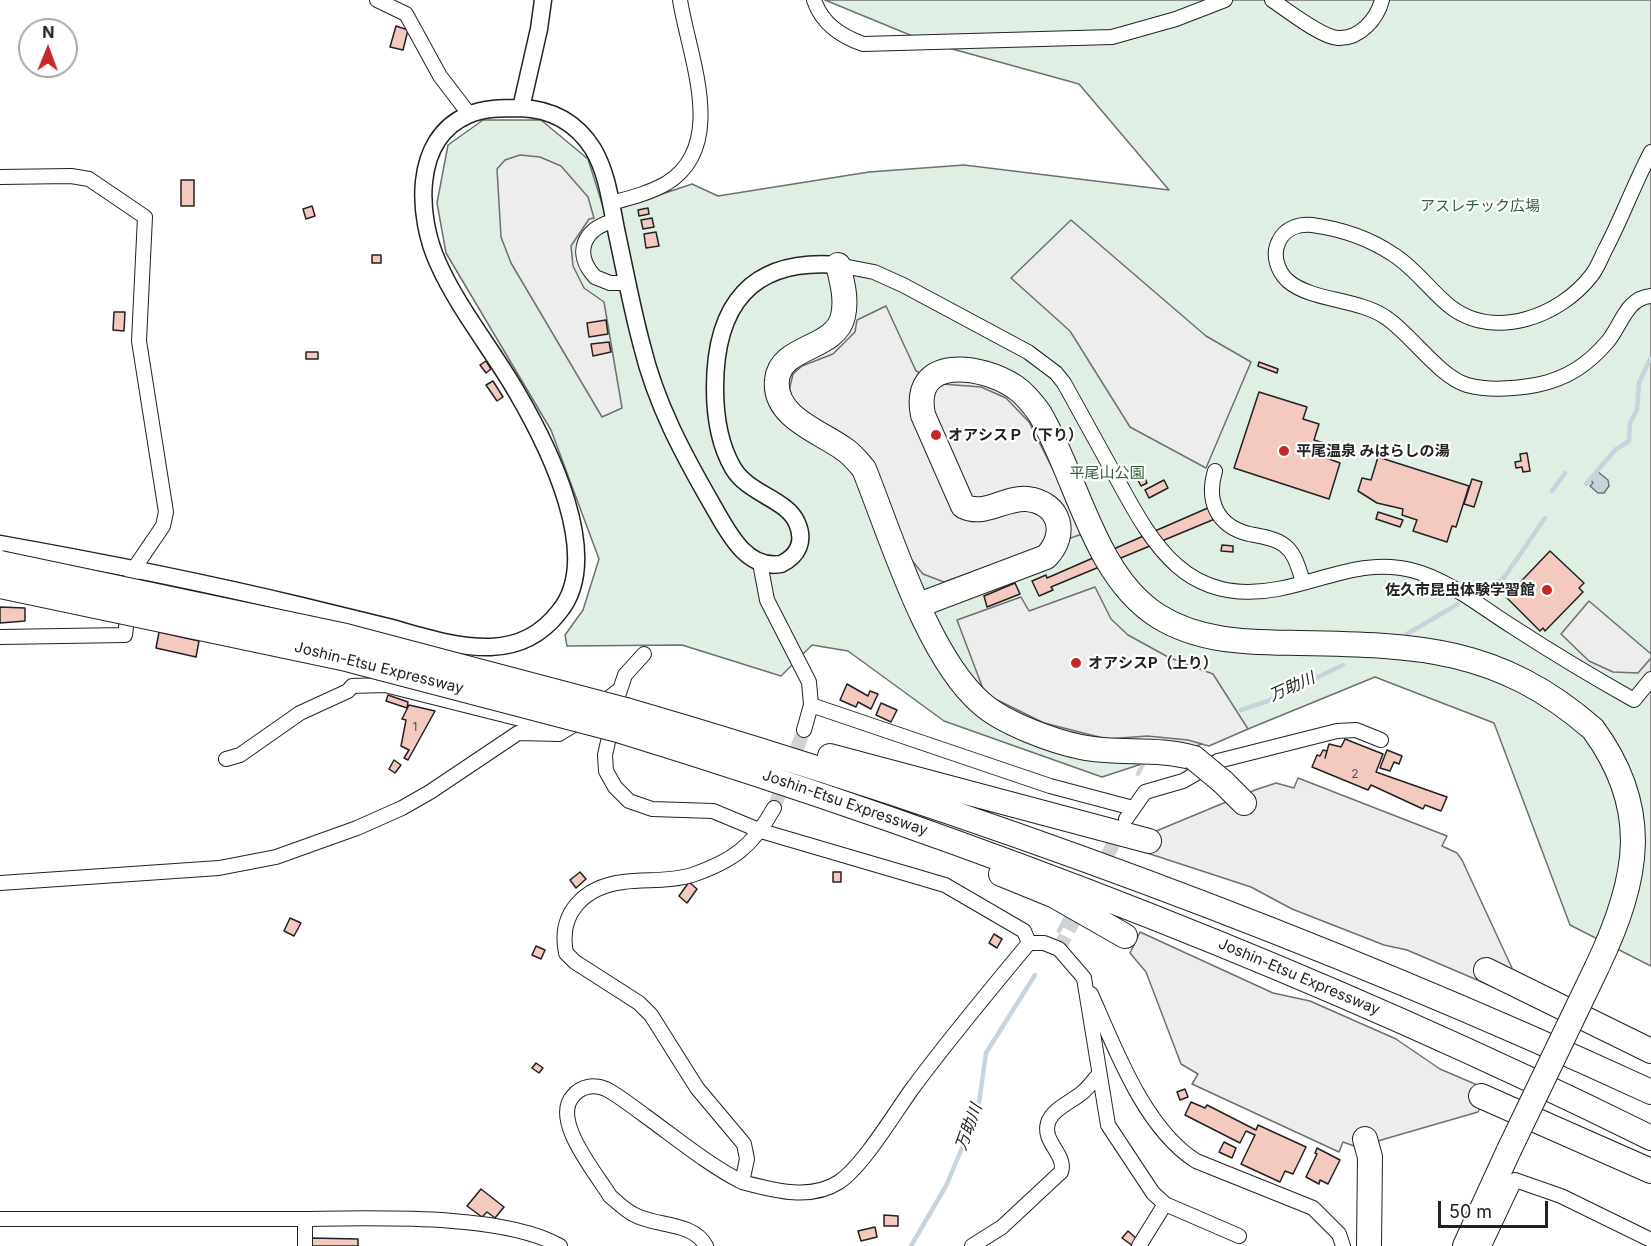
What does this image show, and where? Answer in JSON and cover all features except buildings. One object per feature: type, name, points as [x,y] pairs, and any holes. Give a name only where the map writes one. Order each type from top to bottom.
[{"type":"highway","points":[[838,265],[844,299],[840,326],[826,338],[783,365],[777,380],[777,388],[789,413],[847,451],[864,469],[932,635],[971,693],[996,713],[1079,747],[1101,750],[1160,751],[1194,758],[1205,764],[1244,803]]},
{"type":"highway","points":[[919,605],[1046,557],[1058,544],[1059,526],[1055,516],[1039,502],[1014,500],[980,510],[963,506],[922,416],[920,404],[923,386],[935,374],[960,370],[989,376],[1013,386],[1024,394],[1040,414],[1112,567],[1130,593],[1160,617],[1202,635],[1231,640],[1373,643],[1444,651],[1491,666],[1531,685],[1576,714],[1599,734],[1632,774],[1645,804],[1648,838],[1632,894],[1465,1246]]},
{"type":"highway","name":"Joshin-Etsu Expressway","points":[[0,563],[323,631],[434,658],[622,710],[865,783],[1195,899],[1451,1003],[1651,1092]]},
{"type":"highway","name":"Joshin-Etsu Expressway","points":[[0,586],[342,658],[622,710],[752,772],[954,840],[1192,931],[1451,1044],[1651,1138]]},
{"type":"highway","points":[[622,710],[795,747],[1149,841]]},
{"type":"highway","points":[[752,772],[1055,896],[1125,936]]},
{"type":"highway","points":[[1486,970],[1651,1051]]},
{"type":"highway","points":[[1481,1096],[1651,1171]]},
{"type":"highway","points":[[1365,1139],[1370,1157],[1369,1246]]},
{"type":"street","points":[[377,0],[406,14],[441,76],[469,114]]},
{"type":"street","points":[[521,108],[539,29],[543,0]]},
{"type":"street","points":[[611,203],[643,194],[669,182],[688,165],[699,142],[700,107],[681,0]]},
{"type":"street","points":[[814,0],[827,22],[842,37],[863,45],[1112,37],[1176,19],[1225,0]]},
{"type":"street","points":[[1272,0],[1313,27],[1337,38],[1360,32],[1378,13],[1382,0]]},
{"type":"street","points":[[0,544],[294,604],[464,646],[504,646],[524,641],[542,630],[562,609],[572,593],[577,559],[573,531],[563,494],[525,406],[444,277],[436,260],[426,225],[424,179],[431,152],[446,131],[469,114],[485,110],[521,108],[553,114],[580,132],[597,157],[611,203],[627,283],[653,387],[669,425],[727,529],[745,553],[760,563],[775,566],[788,561],[798,549],[800,532],[794,517],[788,510],[742,480],[722,445],[715,398],[716,364],[722,331],[734,303],[744,291],[768,274],[796,266],[838,265],[874,272],[903,285],[1028,352],[1056,373],[1065,383],[1145,531],[1173,564],[1186,574],[1218,587],[1238,591],[1278,589],[1364,568],[1394,567],[1421,573],[1447,584],[1562,659],[1634,700],[1651,679]]},
{"type":"street","points":[[1651,152],[1591,276],[1563,301],[1532,317],[1502,325],[1478,322],[1452,308],[1397,256],[1350,232],[1300,224],[1286,231],[1279,239],[1275,251],[1277,268],[1288,281],[1304,289],[1372,309],[1388,319],[1434,362],[1465,384],[1492,389],[1536,385],[1570,375],[1610,339],[1630,306],[1638,298],[1651,296]]},
{"type":"street","points":[[0,177],[71,176],[89,179],[145,217],[139,341],[166,512],[163,526],[133,570],[125,635],[0,637]]},
{"type":"street","points":[[614,221],[589,232],[584,245],[585,257],[595,277],[610,283],[627,283]]},
{"type":"street","points":[[1215,471],[1211,483],[1211,499],[1217,515],[1229,527],[1283,543],[1293,555],[1303,582]]},
{"type":"street","points":[[760,563],[767,600],[809,681],[811,705],[804,730]]},
{"type":"street","points":[[644,654],[625,675],[622,710],[605,764],[611,781],[629,801],[652,809],[713,811],[761,831],[945,885],[1024,931],[1029,943]]},
{"type":"street","points":[[226,759],[240,755],[300,713],[358,685],[385,686],[566,731]]},
{"type":"street","points":[[811,705],[1129,814],[1144,792],[1183,781],[1218,761],[1337,731],[1356,730],[1381,740]]},
{"type":"street","points":[[0,883],[219,868],[276,857],[357,828],[402,808],[518,733],[550,734],[566,731],[622,710]]},
{"type":"street","points":[[742,1182],[747,1159],[744,1144],[697,1088],[651,1015],[639,1003],[575,962],[566,953],[563,940],[567,918],[581,899],[623,882],[689,876],[711,868],[737,855],[761,831],[774,808]]},
{"type":"street","points":[[1029,943],[1044,943],[1059,949],[1084,978],[1138,1091],[1163,1133],[1181,1151],[1196,1161],[1313,1208],[1339,1234],[1343,1246]]},
{"type":"street","points":[[706,1246],[699,1236],[687,1230],[634,1215],[610,1196],[571,1134],[566,1115],[570,1099],[578,1090],[587,1087],[606,1089],[724,1172],[742,1182],[793,1193],[821,1190],[839,1182],[858,1163],[950,1039],[1029,943]]},
{"type":"street","points":[[1084,978],[1099,1074],[1112,1132],[1153,1193],[1165,1204],[1239,1236]]},
{"type":"street","points":[[972,1246],[1002,1227],[1061,1172],[1063,1162],[1048,1136],[1048,1122],[1054,1114],[1084,1091],[1099,1074]]},
{"type":"street","points":[[1484,1246],[1515,1180],[1561,1196],[1651,1240]]},
{"type":"street","points":[[1139,1246],[1165,1204]]},
{"type":"street","points":[[0,1219],[426,1220],[528,1231],[560,1246]]},
{"type":"street","points":[[305,1219],[305,1246]]},
{"type":"green space","name":"平尾山公園","points":[[825,0],[1651,0],[1651,966],[1570,925],[1494,723],[1375,677],[1248,729],[1102,777],[944,721],[848,651],[812,645],[781,676],[682,645],[567,646],[565,635],[583,610],[599,559],[551,430],[446,253],[437,203],[448,145],[483,120],[541,120],[588,159],[605,213],[692,184],[718,196],[869,172],[964,165],[1169,190],[1079,84],[927,42]]},
{"type":"shaded area","points":[[520,155],[540,157],[561,166],[588,197],[594,218],[589,219],[571,246],[573,266],[584,288],[604,302],[622,408],[602,417],[511,263],[501,237],[497,169],[505,160]]},
{"type":"shaded area","points":[[1071,220],[1206,336],[1251,362],[1206,468],[1130,427],[1070,331],[1011,278]]},
{"type":"shaded area","name":"オアシスＰ（下り）","points":[[886,306],[916,371],[942,384],[981,387],[1006,398],[1029,422],[1085,533],[944,582],[923,574],[909,557],[871,459],[797,410],[789,391],[793,374],[802,366],[833,354],[855,332],[857,320]]},
{"type":"shaded area","points":[[1597,471],[1608,480],[1609,486],[1604,493],[1598,493],[1590,486],[1593,483],[1590,479]]},
{"type":"shaded area","name":"オアシスP（上り）","points":[[1095,587],[1111,619],[1128,635],[1168,657],[1213,674],[1248,729],[1209,746],[1188,740],[1147,736],[1107,739],[1044,723],[985,694],[957,620],[1021,597],[1029,611]]},
{"type":"shaded area","points":[[1589,601],[1651,654],[1651,658],[1638,673],[1613,672],[1589,661],[1561,634]]},
{"type":"shaded area","points":[[1298,778],[1447,836],[1442,846],[1457,853],[1462,860],[1512,968],[1503,991],[1407,950],[1384,945],[1292,909],[1251,887],[1144,852],[1149,834],[1276,783],[1294,788]]},
{"type":"shaded area","points":[[1140,932],[1273,993],[1310,1001],[1396,1039],[1440,1069],[1489,1090],[1478,1112],[1357,1147],[1343,1142],[1339,1152],[1192,1084],[1198,1074],[1181,1064],[1146,972],[1130,953]]},
{"type":"waterway","points":[[1586,484],[1615,450],[1629,441],[1630,423],[1637,410],[1639,383],[1650,359]]},
{"type":"waterway","name":"万助川","points":[[1552,491],[1565,473]]},
{"type":"waterway","name":"万助川","points":[[1479,590],[1503,579],[1545,518]]},
{"type":"waterway","name":"万助川","points":[[1407,634],[1458,604]]},
{"type":"waterway","name":"万助川","points":[[1241,710],[1268,701],[1343,665]]},
{"type":"waterway","name":"万助川","points":[[1138,774],[1144,762]]},
{"type":"waterway","name":"万助川","points":[[1059,931],[1066,917]]},
{"type":"waterway","name":"万助川","points":[[911,1246],[946,1186],[978,1110],[986,1053],[1035,975]]},
{"type":"tunnel","points":[[774,808],[804,730]]},
{"type":"tunnel","points":[[1059,949],[1121,829]]},
{"type":"place","name":"オアシスＰ（下り）","points":[[936,435]]},
{"type":"place","name":"平尾温泉 みはらしの湯","points":[[1284,451]]},
{"type":"place","name":"佐久市昆虫体験学習館","points":[[1547,590]]},
{"type":"place","name":"オアシスP（上り）","points":[[1076,663]]},
{"type":"park label","name":"アスレチック広場","points":[[1480,206]]}]
